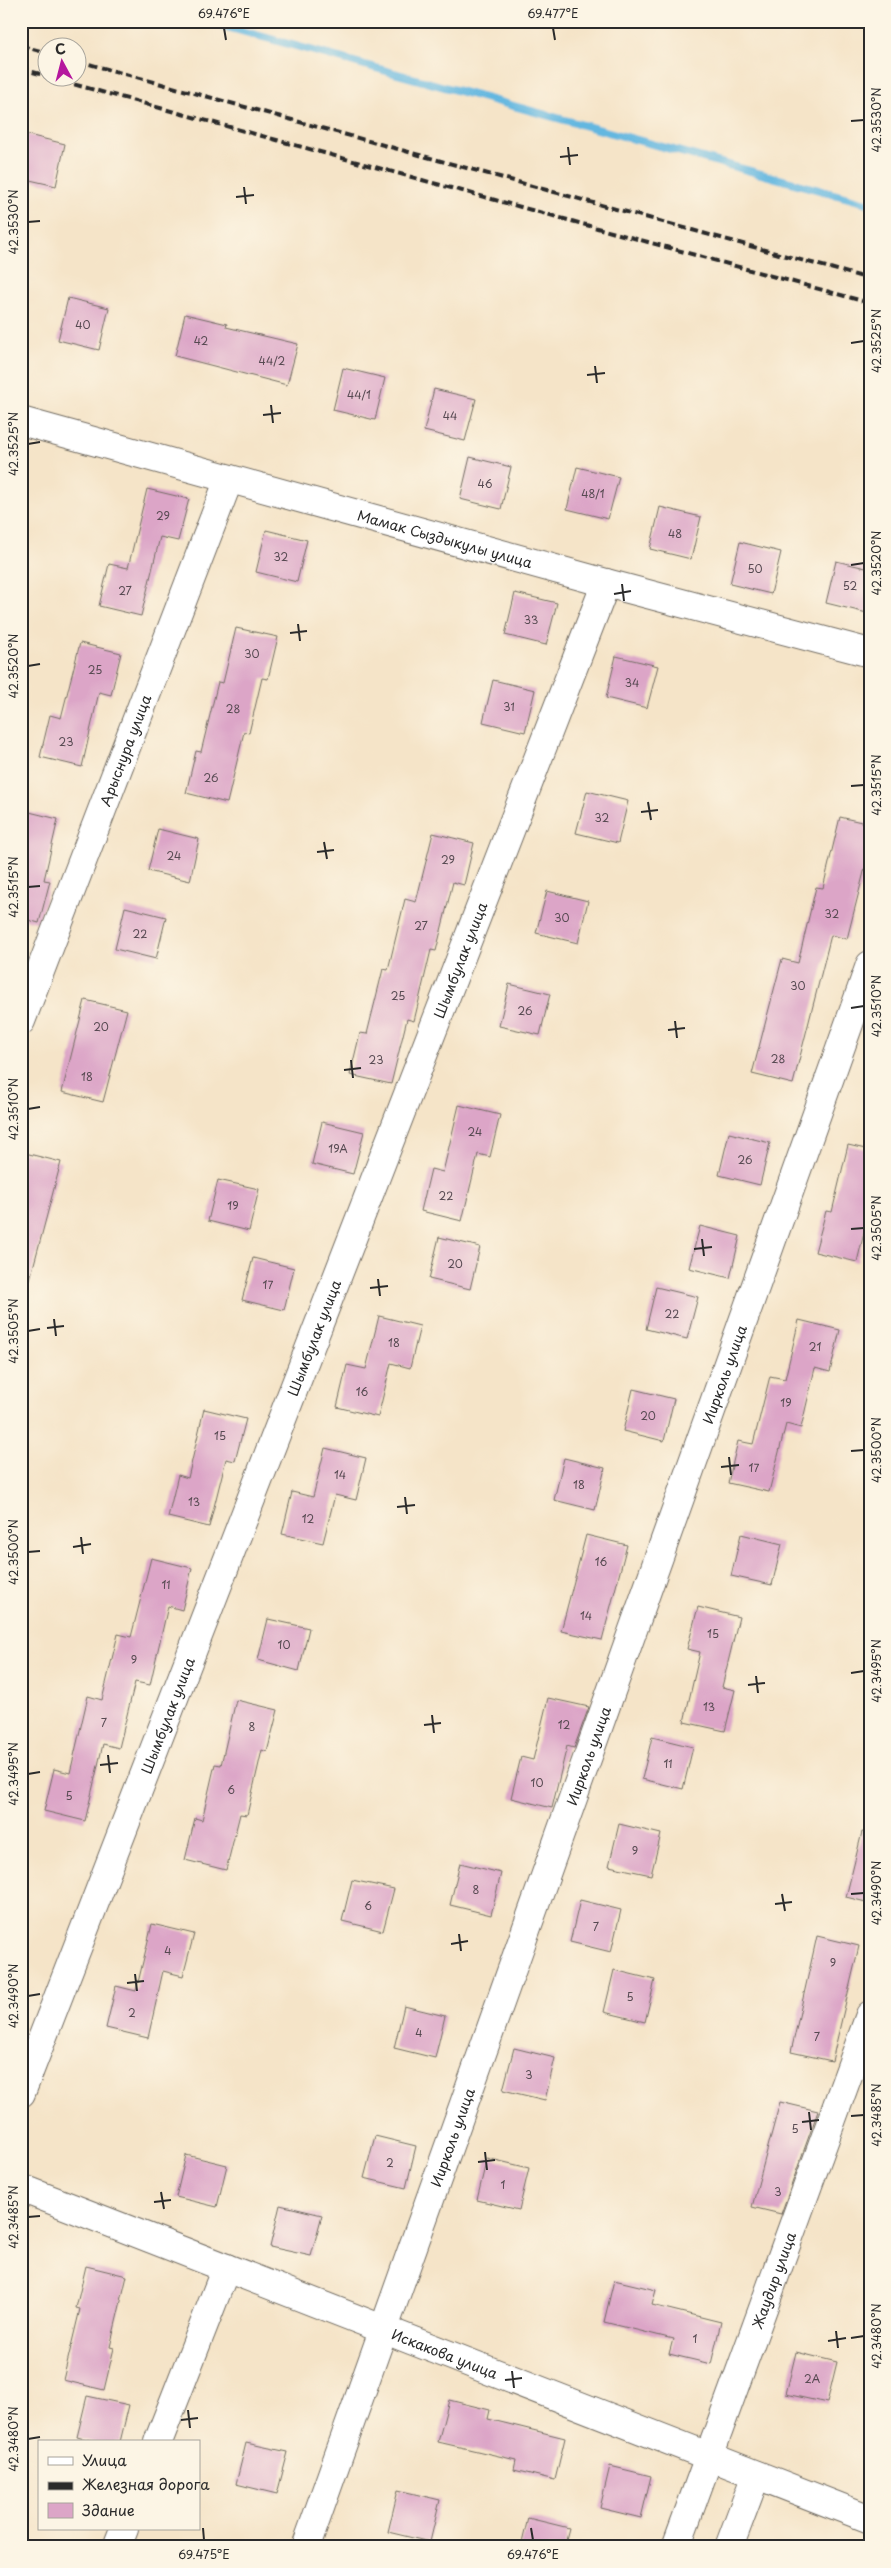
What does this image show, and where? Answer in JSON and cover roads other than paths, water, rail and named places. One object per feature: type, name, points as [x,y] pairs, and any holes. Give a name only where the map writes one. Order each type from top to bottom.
[{"type":"street","name":"Мамак Сыздыкулы улица","points":[[21,422],[606,583],[870,652]]},
{"type":"street","name":"Арыснура улица","points":[[21,1021],[229,479]]},
{"type":"street","name":"Шымбулак улица","points":[[21,2093],[606,583]]},
{"type":"street","name":"Иирколь улица","points":[[306,2547],[382,2328],[870,965]]},
{"type":"street","name":"Жаудир улица","points":[[676,2547],[870,2015]]},
{"type":"street","name":"Искакова улица","points":[[21,2188],[870,2519]]},
{"type":"street","points":[[159,2440],[226,2268]]},
{"type":"street","points":[[728,2547],[756,2475]]},
{"type":"street","points":[[117,2547],[124,2530]]},
{"type":"waterway","points":[[205,21],[870,204]]},
{"type":"railway","points":[[21,46],[38,50]]},
{"type":"railway","points":[[88,64],[870,279]]},
{"type":"railway","points":[[21,69],[38,73]]},
{"type":"railway","points":[[87,88],[870,303]]}]
